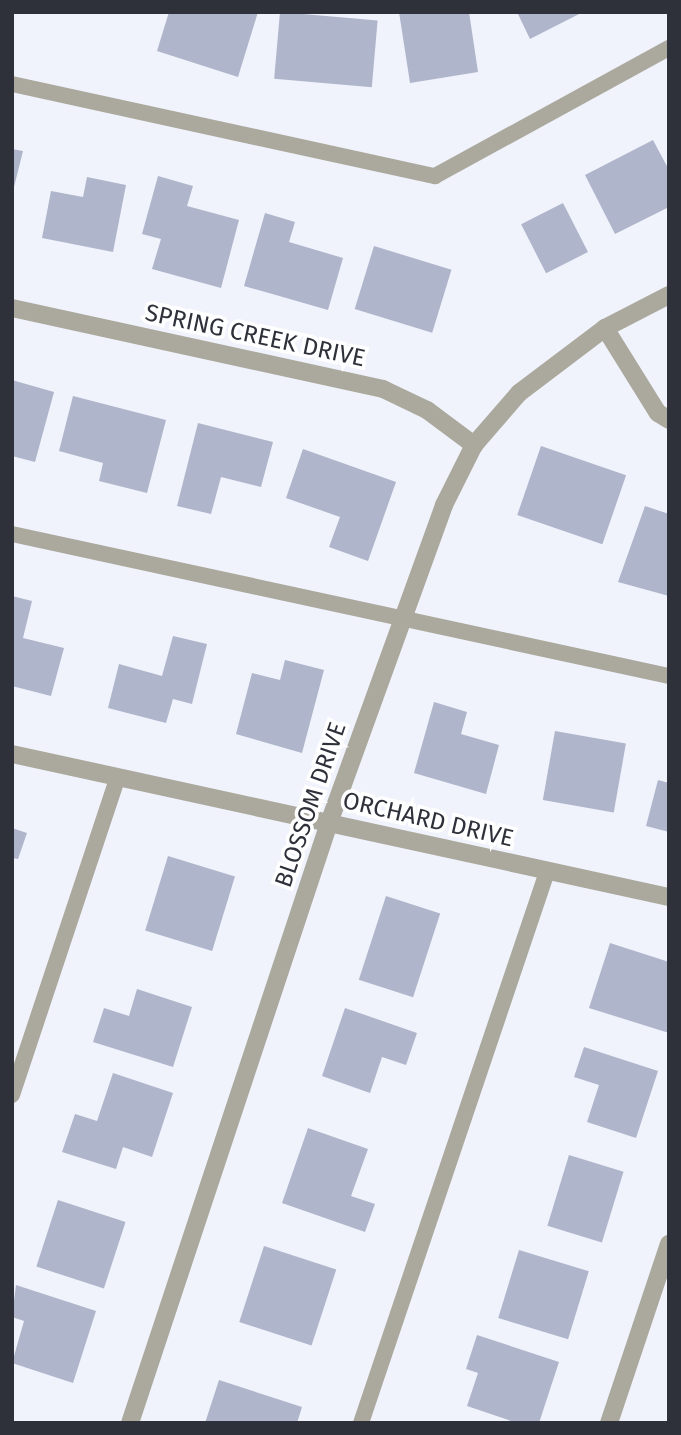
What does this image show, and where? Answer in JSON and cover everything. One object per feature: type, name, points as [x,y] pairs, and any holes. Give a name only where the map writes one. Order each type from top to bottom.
[{"type":"street","name":"BLOSSOM DRIVE","points":[[130,1423],[329,823],[444,505],[474,445],[519,393],[605,328],[669,295]]},
{"type":"street","name":"SPRING CREEK DRIVE","points":[[12,308],[383,388],[427,410],[474,445]]},
{"type":"street","points":[[605,328],[658,413],[669,420]]},
{"type":"street","name":"ORCHARD DRIVE","points":[[12,754],[669,897]]},
{"type":"street","points":[[609,1423],[669,1244]]},
{"type":"lane","points":[[12,84],[435,176],[669,48]]},
{"type":"lane","points":[[12,534],[669,676]]},
{"type":"lane","points":[[12,1095],[118,777]]},
{"type":"lane","points":[[361,1423],[547,872]]},
{"type":"building","points":[[169,12],[258,12],[238,77],[157,51]]},
{"type":"building","points":[[280,12],[378,21],[372,87],[274,79]]},
{"type":"building","points":[[399,12],[469,12],[478,72],[410,83]]},
{"type":"building","points":[[517,12],[583,12],[530,39]]},
{"type":"building","points":[[653,140],[669,170],[669,207],[615,234],[585,175]]},
{"type":"building","points":[[12,149],[23,151],[13,191],[12,191]]},
{"type":"building","points":[[158,176],[193,186],[187,206],[239,220],[221,288],[152,269],[161,239],[142,234]]},
{"type":"building","points":[[87,177],[126,185],[113,252],[42,238],[51,191],[83,197]]},
{"type":"building","points":[[563,203],[588,252],[546,273],[521,224]]},
{"type":"building","points":[[265,213],[295,222],[289,242],[343,258],[328,310],[244,286]]},
{"type":"building","points":[[374,246],[451,270],[432,333],[355,309]]},
{"type":"building","points":[[12,380],[54,392],[35,462],[12,456]]},
{"type":"building","points":[[73,396],[166,420],[147,493],[99,481],[103,463],[59,451]]},
{"type":"building","points":[[198,423],[273,442],[261,487],[221,477],[211,514],[177,506]]},
{"type":"building","points":[[541,446],[626,475],[602,544],[517,515]]},
{"type":"building","points":[[303,449],[396,482],[368,561],[329,547],[340,517],[286,498]]},
{"type":"building","points":[[645,506],[669,514],[669,596],[618,582]]},
{"type":"building","points":[[12,596],[32,601],[23,638],[64,648],[51,696],[12,686]]},
{"type":"building","points":[[173,636],[207,644],[192,704],[173,699],[166,723],[108,708],[119,664],[162,676]]},
{"type":"building","points":[[285,660],[324,670],[302,753],[236,734],[252,673],[280,680]]},
{"type":"building","points":[[434,702],[467,712],[461,734],[499,745],[486,794],[414,773]]},
{"type":"building","points":[[555,731],[626,744],[614,812],[543,800]]},
{"type":"building","points":[[658,780],[669,783],[669,832],[646,826]]},
{"type":"building","points":[[12,828],[27,833],[18,859],[12,858]]},
{"type":"building","points":[[168,856],[235,876],[212,951],[145,931]]},
{"type":"building","points":[[386,896],[440,914],[413,997],[359,980]]},
{"type":"building","points":[[610,943],[669,962],[669,1033],[589,1008]]},
{"type":"building","points":[[137,989],[192,1007],[173,1067],[93,1042],[104,1008],[129,1016]]},
{"type":"building","points":[[345,1008],[417,1033],[406,1065],[382,1057],[370,1093],[322,1076]]},
{"type":"building","points":[[584,1047],[658,1071],[636,1138],[587,1122],[599,1085],[574,1077]]},
{"type":"building","points":[[113,1073],[173,1093],[152,1157],[123,1147],[116,1169],[62,1152],[75,1114],[97,1121]]},
{"type":"building","points":[[308,1128],[368,1149],[351,1196],[375,1204],[365,1232],[282,1203]]},
{"type":"building","points":[[569,1155],[624,1172],[602,1242],[547,1226]]},
{"type":"building","points":[[58,1200],[126,1222],[104,1289],[36,1267]]},
{"type":"building","points":[[264,1246],[336,1269],[312,1346],[239,1322]]},
{"type":"building","points":[[519,1250],[589,1271],[568,1339],[498,1318]]},
{"type":"building","points":[[16,1285],[96,1311],[73,1383],[12,1363],[24,1321],[12,1317]]},
{"type":"building","points":[[477,1335],[559,1362],[539,1423],[517,1423],[467,1406],[478,1373],[466,1369]]},
{"type":"building","points":[[219,1380],[302,1407],[297,1423],[205,1423]]}]
